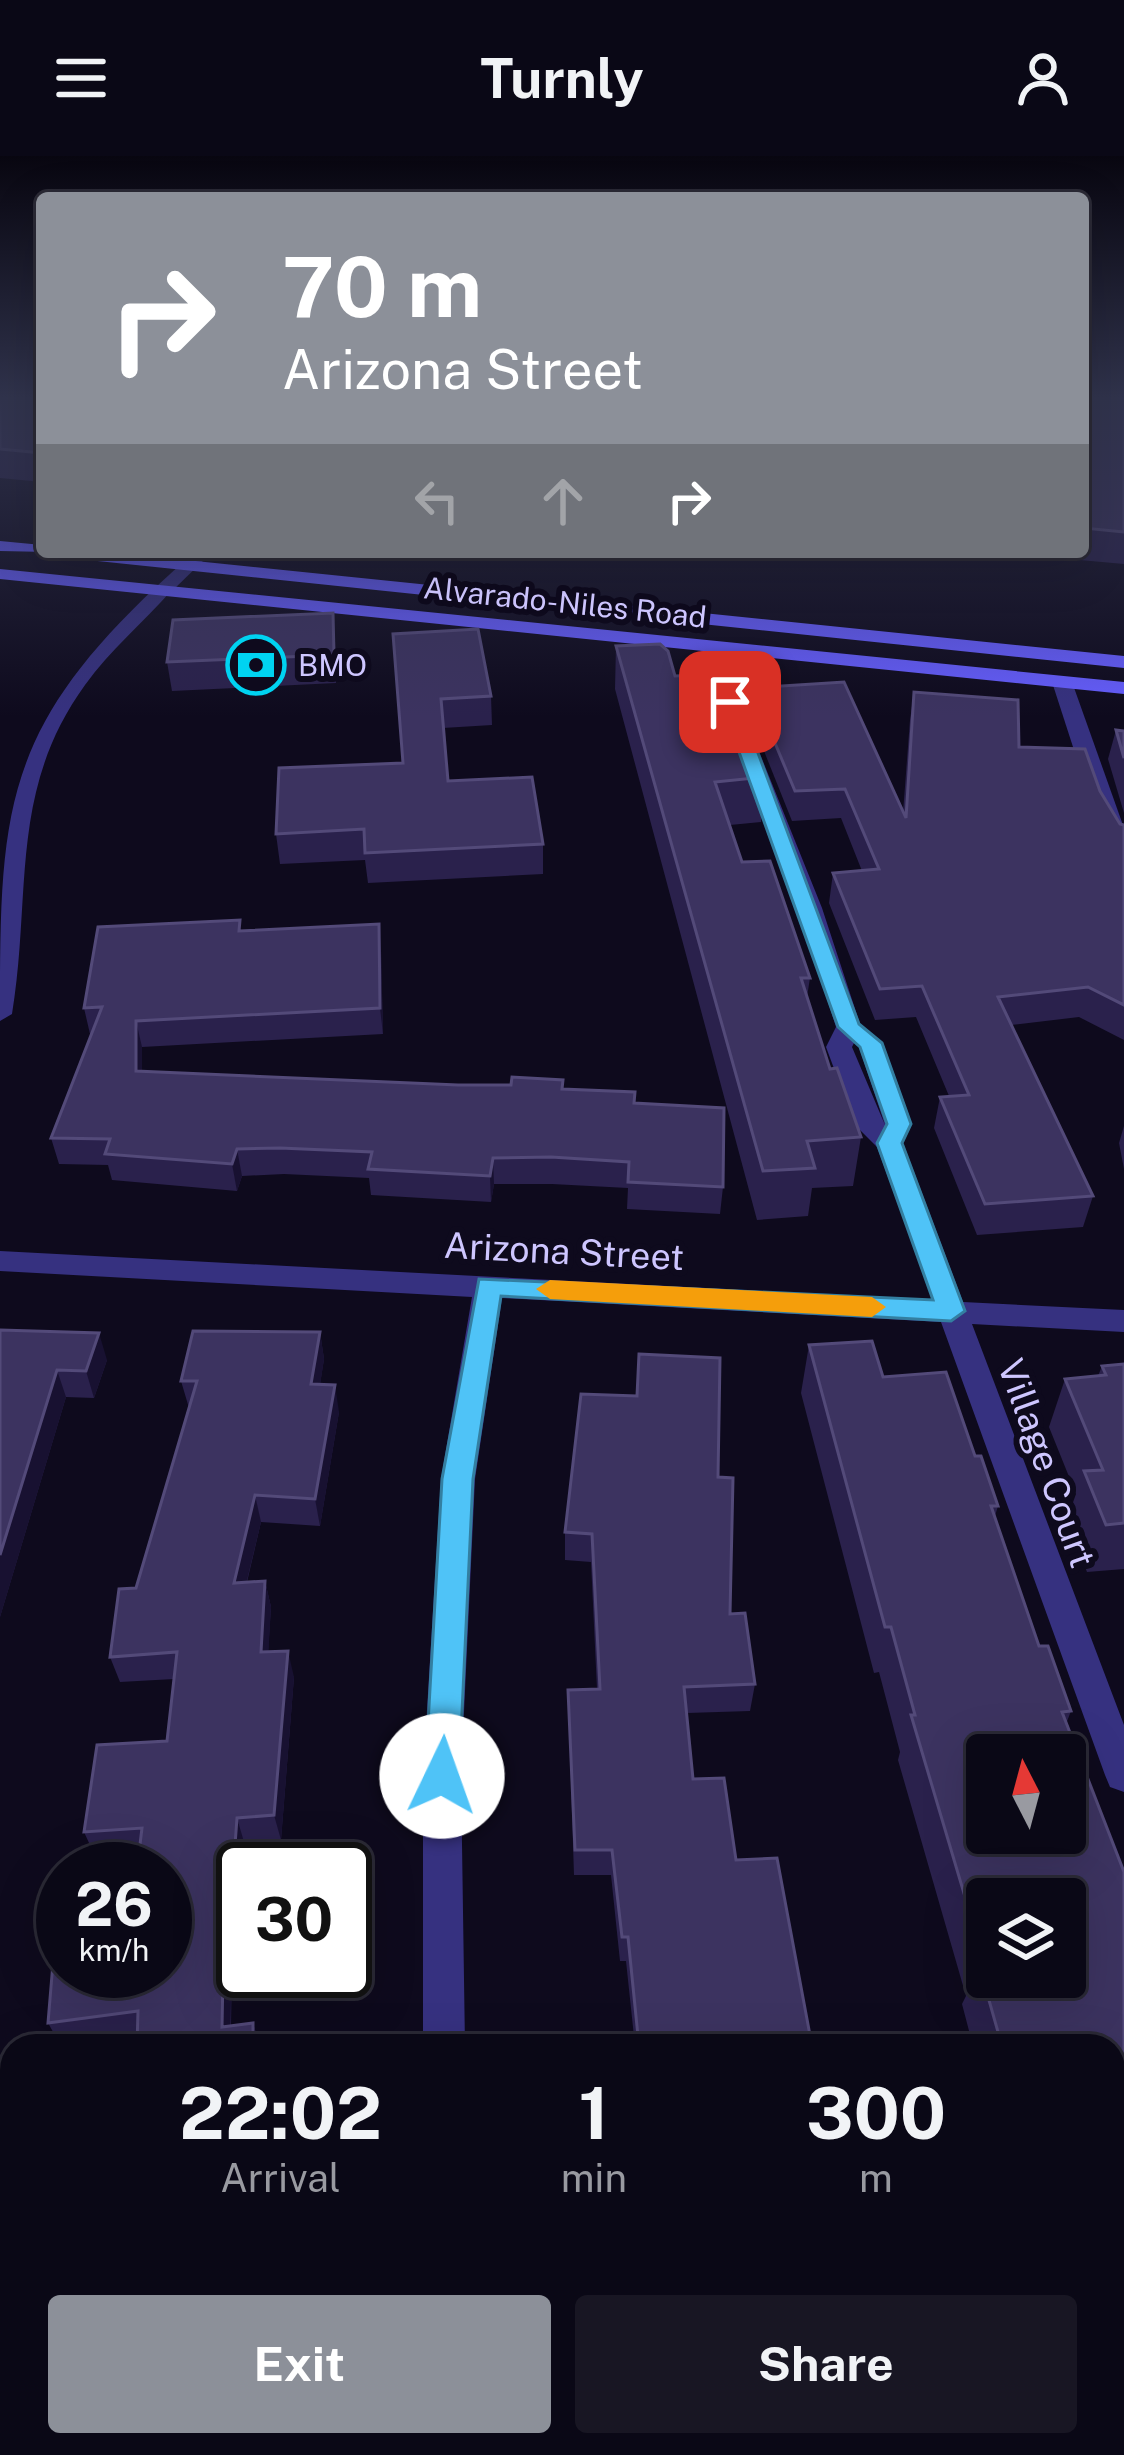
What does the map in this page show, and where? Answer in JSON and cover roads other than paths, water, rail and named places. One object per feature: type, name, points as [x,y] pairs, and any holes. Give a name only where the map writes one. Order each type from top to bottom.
[{"type":"main road","points":[[0,546],[36,549]]},
{"type":"main road","name":"Alvarado-Niles Road","points":[[197,558],[1124,662]]},
{"type":"main road","name":"Alvarado-Niles Road","points":[[0,574],[1124,688]]},
{"type":"street","points":[[0,1014],[10,968],[10,805],[44,731],[94,661],[197,558]]},
{"type":"street","name":"Village Court","points":[[708,646],[810,908],[849,1027],[839,1047],[868,1125],[889,1143],[1124,1775]]},
{"type":"street","points":[[1062,682],[1107,818],[1124,846]]},
{"type":"street","name":"Arizona Street","points":[[0,1261],[1124,1321]]},
{"type":"street","points":[[444,2034],[442,1776],[458,1479],[489,1286]]},
{"type":"place","name":"BMO","points":[[256,665]]}]
